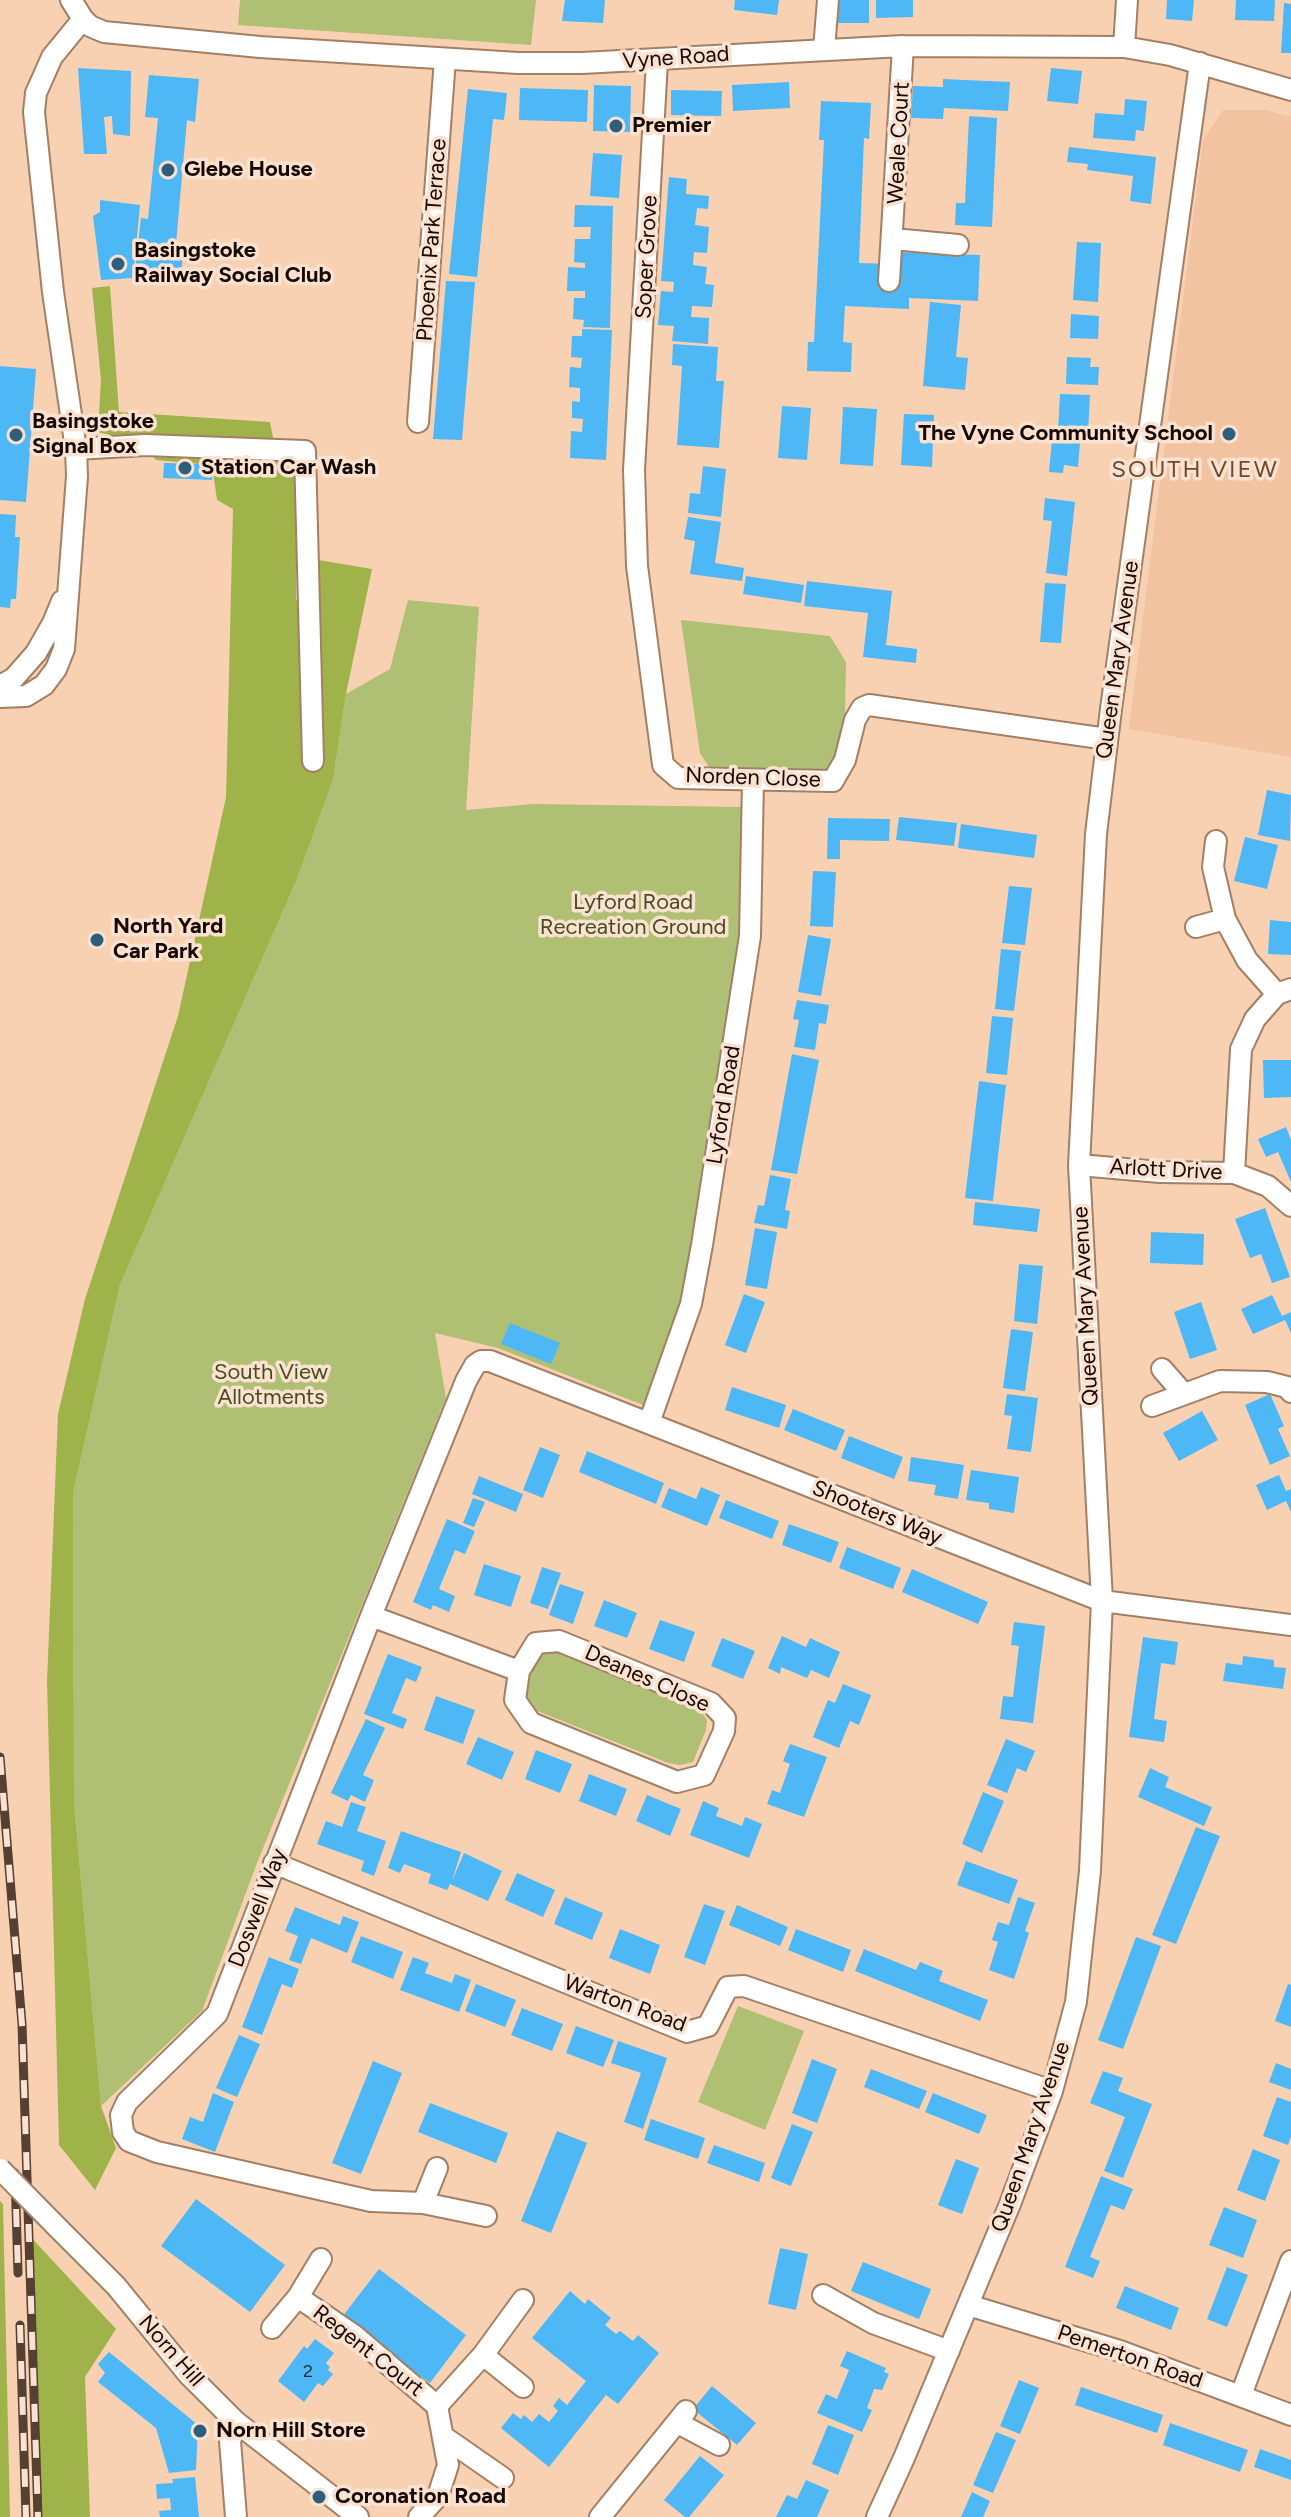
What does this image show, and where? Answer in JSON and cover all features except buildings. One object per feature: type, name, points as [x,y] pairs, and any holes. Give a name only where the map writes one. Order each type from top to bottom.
[{"type":"street","points":[[0,697],[26,696],[44,685],[56,669],[64,649],[77,476],[34,112],[36,93],[52,57],[83,19],[71,0]]},
{"type":"street","points":[[824,49],[828,0]]},
{"type":"street","points":[[1124,47],[1127,0]]},
{"type":"street","name":"Vyne Road","points":[[83,19],[97,30],[115,34],[260,47],[445,59],[582,63],[903,46],[1124,47],[1200,63],[1291,90]]},
{"type":"street","name":"Weale Court","points":[[889,281],[903,46]]},
{"type":"street","name":"Phoenix Park Terrace","points":[[418,422],[445,59]]},
{"type":"street","name":"Soper Grove","points":[[635,454],[657,61]]},
{"type":"street","name":"Queen Mary Avenue","points":[[877,2517],[1010,2204],[1052,2091],[1076,2002],[1090,1871],[1102,1601],[1079,1165],[1096,834],[1200,63]]},
{"type":"street","points":[[893,239],[958,245]]},
{"type":"street","points":[[75,441],[305,451],[313,761]]},
{"type":"street","name":"Norden Close","points":[[635,454],[637,566],[663,765],[678,778],[833,781],[845,760],[855,720],[862,708],[869,705],[1107,739]]},
{"type":"street","points":[[0,686],[14,678],[36,653],[67,589]]},
{"type":"street","name":"Lyford Road","points":[[649,1423],[691,1304],[702,1245],[750,936],[753,780]]},
{"type":"street","points":[[1216,841],[1213,867],[1225,919],[1247,960],[1284,991],[1255,1019],[1241,1049],[1234,1173]]},
{"type":"street","points":[[1196,927],[1225,919]]},
{"type":"street","name":"Arlott Drive","points":[[1079,1165],[1160,1172],[1234,1173],[1268,1186],[1291,1206]]},
{"type":"street","name":"Shooters Way","points":[[475,1365],[490,1361],[1102,1601],[1291,1625]]},
{"type":"street","name":"Doswell Way","points":[[475,1365],[371,1616],[217,2014],[123,2106],[121,2115],[125,2136],[138,2147],[371,2201],[423,2203],[486,2216]]},
{"type":"street","points":[[1162,1369],[1183,1393]]},
{"type":"street","points":[[1152,1406],[1220,1381],[1267,1382],[1290,1387]]},
{"type":"street","points":[[371,1616],[519,1671]]},
{"type":"street","name":"Deanes Close","points":[[559,1641],[711,1703],[725,1718],[724,1731],[704,1775],[677,1782],[531,1723],[515,1700],[519,1671],[536,1643],[559,1641]]},
{"type":"street","name":"Warton Road","points":[[274,1863],[687,2032],[708,2026],[728,1987],[744,1986],[1052,2091]]},
{"type":"street","points":[[423,2203],[437,2168]]},
{"type":"street","name":"Norn Hill","points":[[0,2169],[116,2286],[188,2374],[236,2422],[358,2517]]},
{"type":"street","name":"Regent Court","points":[[272,2328],[298,2297],[321,2259]]},
{"type":"street","points":[[1241,2395],[1291,2261]]},
{"type":"street","points":[[823,2295],[873,2323],[949,2351]]},
{"type":"street","name":"Regent Court","points":[[298,2297],[355,2336],[437,2406],[448,2465],[438,2496],[419,2517]]},
{"type":"street","name":"Regent Court","points":[[437,2406],[483,2355],[523,2300]]},
{"type":"street","name":"Pemerton Road","points":[[968,2305],[1120,2351],[1291,2415]]},
{"type":"street","points":[[483,2355],[523,2387]]},
{"type":"street","points":[[600,2517],[682,2417],[719,2445]]},
{"type":"street","points":[[236,2422],[230,2441],[236,2517]]},
{"type":"street","points":[[444,2437],[503,2478]]},
{"type":"shaded area","name":"The Vyne Community School","points":[[1223,110],[1266,110],[1291,117],[1291,757],[1129,729],[1203,140]]},
{"type":"green space","points":[[240,0],[536,0],[531,45],[238,25]]},
{"type":"green space","points":[[110,286],[119,412],[270,422],[278,463],[297,470],[296,600],[320,609],[318,560],[372,569],[346,694],[333,780],[297,879],[120,1285],[73,1493],[74,1802],[101,2106],[116,2148],[95,2190],[59,2145],[47,1681],[58,1414],[85,1299],[178,1016],[226,797],[233,509],[217,500],[213,472],[201,464],[156,460],[145,445],[98,432],[101,380],[92,288]]},
{"type":"green space","points":[[408,600],[479,607],[466,810],[533,804],[743,807],[746,870],[725,1052],[687,1285],[653,1409],[498,1348],[435,1333],[446,1398],[257,1863],[202,2011],[101,2106],[74,1802],[73,1493],[120,1285],[297,879],[333,780],[346,694],[390,669]]},
{"type":"green space","points":[[681,620],[830,636],[846,662],[845,713],[836,761],[828,773],[709,767],[700,753]]},
{"type":"green space","points":[[543,1651],[556,1652],[701,1711],[707,1720],[706,1730],[693,1762],[681,1765],[668,1763],[532,1709],[524,1702],[526,1680],[533,1663]]},
{"type":"green space","points":[[738,2006],[804,2031],[765,2130],[698,2102]]},
{"type":"green space","points":[[0,2201],[3,2204],[10,2517],[0,2517]]},
{"type":"green space","points":[[29,2235],[116,2329],[85,2377],[90,2517],[38,2517]]},
{"type":"railway","points":[[0,1757],[22,2024],[38,2517]]},
{"type":"railway","points":[[15,2173],[18,2273]]},
{"type":"railway","points":[[20,2325],[26,2517]]},
{"type":"place","name":"Premier","points":[[616,126]]},
{"type":"place","name":"Glebe House","points":[[168,170]]},
{"type":"place","name":"Basingstoke Railway Social Club","points":[[118,264]]},
{"type":"place","name":"The Vyne Community School","points":[[1229,434]]},
{"type":"place","name":"Basingstoke Signal Box","points":[[16,435]]},
{"type":"place","name":"Station Car Wash","points":[[185,468]]},
{"type":"place","name":"North Yard Car Park","points":[[97,940]]},
{"type":"place","name":"Norn Hill Store","points":[[200,2431]]},
{"type":"place","name":"Coronation Road","points":[[319,2497]]},
{"type":"district","name":"SOUTH VIEW","points":[[1195,470]]},
{"type":"park label","name":"Lyford Road Recreation Ground","points":[[633,916]]},
{"type":"park label","name":"South View Allotments","points":[[271,1386]]}]
